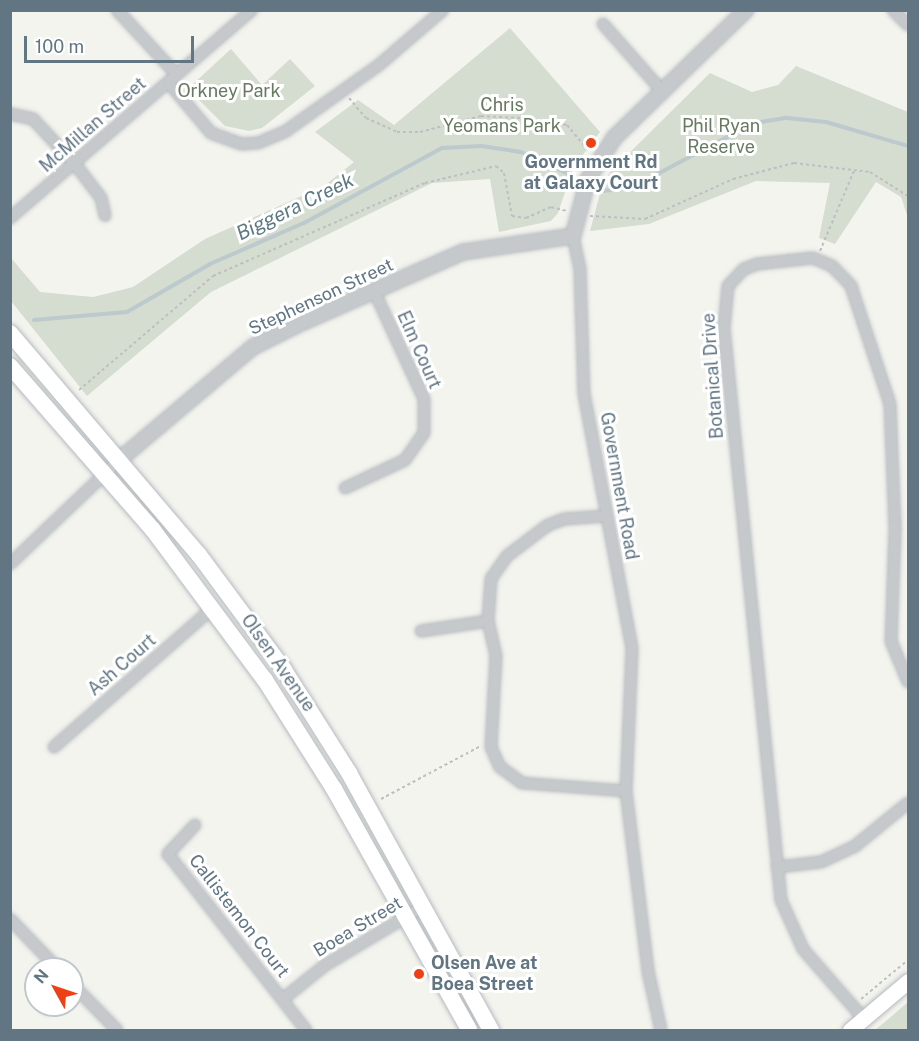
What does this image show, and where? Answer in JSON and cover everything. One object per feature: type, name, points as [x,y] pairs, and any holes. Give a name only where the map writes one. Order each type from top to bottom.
[{"type":"main road","name":"Olsen Avenue","points":[[10,333],[230,595],[284,670],[338,754],[424,906],[490,1030]]},
{"type":"main road","name":"Olsen Avenue","points":[[10,366],[153,530],[213,608],[301,735],[469,1030]]},
{"type":"main road","points":[[850,1030],[909,981]]},
{"type":"street","points":[[117,10],[173,79],[211,133],[242,144],[258,143],[286,131],[379,65],[443,10]]},
{"type":"street","name":"McMillan Street","points":[[10,218],[252,10]]},
{"type":"street","name":"Government Road","points":[[661,1030],[648,970],[626,791],[632,648],[584,394],[580,270],[573,236],[577,213],[588,179],[614,138],[746,10]]},
{"type":"street","points":[[893,10],[909,25]]},
{"type":"street","points":[[603,24],[662,91]]},
{"type":"street","points":[[10,114],[33,119],[75,164],[101,198],[105,216]]},
{"type":"street","name":"Stephenson Street","points":[[118,461],[253,347],[463,252],[573,236]]},
{"type":"street","points":[[817,260],[832,266],[851,286],[891,404],[895,518],[891,641],[909,682]]},
{"type":"street","name":"Botanical Drive","points":[[817,260],[751,267],[735,277],[725,298],[730,401],[781,900],[803,949],[864,1019]]},
{"type":"street","name":"Elm Court","points":[[345,488],[405,460],[424,433],[424,399],[374,291]]},
{"type":"street","points":[[10,564],[102,473],[118,461]]},
{"type":"street","points":[[606,516],[564,519],[548,525],[507,556],[488,590],[488,621],[496,655],[491,747],[500,767],[522,783],[626,791]]},
{"type":"street","name":"Ash Court","points":[[54,747],[213,608]]},
{"type":"street","points":[[421,631],[488,621]]},
{"type":"street","points":[[777,867],[821,862],[855,846],[909,803]]},
{"type":"street","name":"Callistemon Court","points":[[195,825],[168,854],[306,1030]]},
{"type":"street","name":"Boea Street","points":[[283,999],[324,966],[424,906]]},
{"type":"street","points":[[10,919],[46,957]]},
{"type":"street","points":[[84,996],[117,1030]]},
{"type":"path","points":[[359,111],[373,123],[397,132],[420,132],[481,116],[567,125],[588,150],[591,147],[602,157]]},
{"type":"path","points":[[79,390],[213,276],[434,179],[496,166],[504,173],[512,216],[526,218],[551,207],[618,220],[645,219],[733,179],[794,163],[870,172],[909,196]]},
{"type":"path","points":[[817,260],[854,170]]},
{"type":"path","points":[[381,799],[450,761],[481,747],[491,747]]},
{"type":"path","points":[[861,999],[909,960]]},
{"type":"green space","name":"Chris Yeomans Park","points":[[510,28],[600,132],[573,168],[558,213],[551,221],[499,232],[490,179],[432,183],[211,292],[87,396],[11,301],[11,258],[40,292],[93,297],[133,287],[205,239],[324,186],[354,162],[315,132],[358,100],[394,125]]},
{"type":"green space","name":"Orkney Park","points":[[231,49],[262,85],[290,59],[315,86],[262,128],[249,131],[225,126],[191,92],[194,83]]},
{"type":"green space","name":"Phil Ryan Reserve","points":[[796,66],[908,112],[908,218],[901,197],[876,182],[835,244],[819,238],[830,183],[756,181],[649,224],[590,231],[603,182],[612,170],[710,73],[752,92],[778,85]]},
{"type":"green space","points":[[908,1002],[908,1030],[875,1030],[886,1021]]},
{"type":"waterway","name":"Biggera Creek","points":[[602,191],[631,188],[754,123],[787,118],[826,122],[908,146]]},
{"type":"waterway","name":"Biggera Creek","points":[[34,320],[127,312],[210,264],[304,223],[442,148],[481,146],[521,152],[569,174]]},
{"type":"place","name":"Government Rd at Galaxy Court","points":[[591,143]]},
{"type":"place","name":"Olsen Ave at Boea Street","points":[[419,974]]}]
